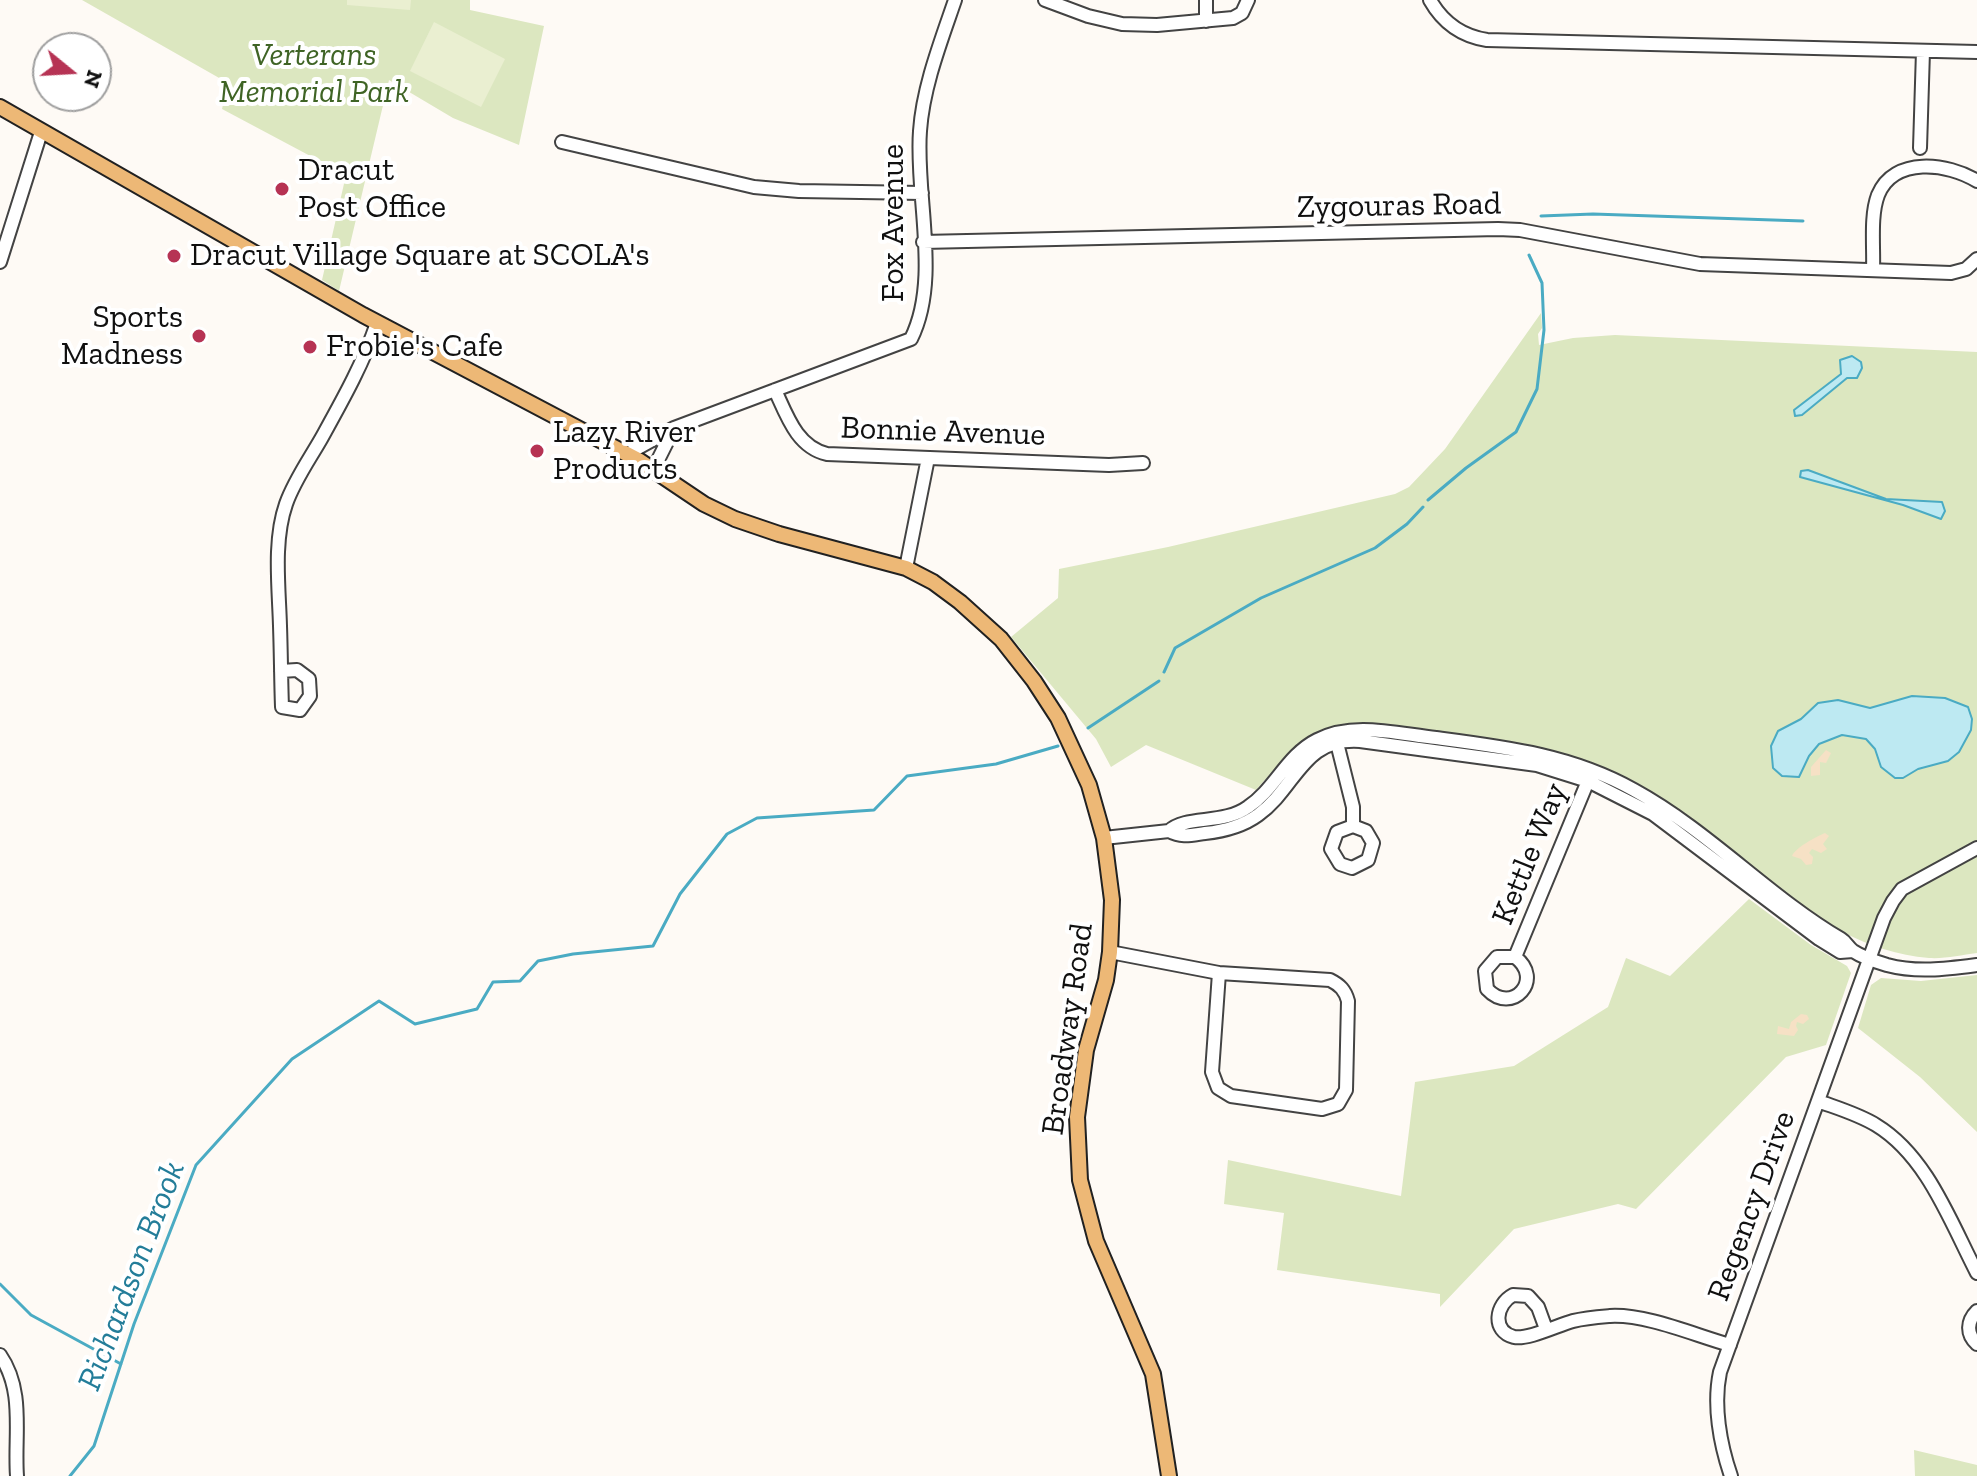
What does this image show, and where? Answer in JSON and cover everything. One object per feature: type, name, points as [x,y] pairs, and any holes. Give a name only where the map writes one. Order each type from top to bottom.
[{"type":"main road","name":"Broadway Road","points":[[0,107],[377,323],[627,454],[704,504],[735,519],[906,568],[933,582],[960,602],[1001,639],[1058,718],[1089,785],[1104,838],[1112,900],[1110,952],[1106,980],[1086,1050],[1079,1104],[1080,1180],[1096,1241],[1153,1374],[1169,1476]]},
{"type":"street","name":"Fox Avenue","points":[[627,454],[674,428],[911,339],[920,321],[924,282],[920,132],[925,101],[955,0]]},
{"type":"street","points":[[1045,0],[1088,16],[1122,24],[1157,25],[1236,17],[1245,10],[1248,0]]},
{"type":"street","points":[[1206,0],[1206,21]]},
{"type":"street","points":[[1430,0],[1453,28],[1487,40],[1977,52]]},
{"type":"street","points":[[1920,148],[1923,51]]},
{"type":"street","points":[[0,262],[41,132]]},
{"type":"street","points":[[562,142],[754,187],[922,193]]},
{"type":"street","points":[[1873,270],[1876,201],[1889,180],[1906,170],[1927,165],[1977,181]]},
{"type":"street","name":"Zygouras Road","points":[[923,242],[1498,229],[1529,232],[1685,262],[1956,272],[1966,269],[1977,259]]},
{"type":"street","points":[[281,671],[280,545],[285,506],[367,353],[377,323]]},
{"type":"street","name":"Bonnie Avenue","points":[[775,390],[795,433],[813,451],[827,454],[1109,465],[1143,463]]},
{"type":"street","points":[[653,470],[674,428]]},
{"type":"street","points":[[906,568],[928,458]]},
{"type":"street","points":[[1335,738],[1353,807],[1353,826]]},
{"type":"street","points":[[1104,838],[1169,831],[1179,837],[1234,827],[1259,815],[1279,784],[1335,738],[1470,749],[1590,775],[1734,868],[1840,952],[1853,951],[1885,965],[1910,970],[1977,965]]},
{"type":"street","name":"Kettle Way","points":[[1515,957],[1590,775]]},
{"type":"street","name":"Regency Drive","points":[[1731,1476],[1717,1400],[1720,1372],[1869,958],[1897,894],[1920,877],[1977,848]]},
{"type":"street","points":[[1110,952],[1219,973],[1330,980],[1343,988],[1348,1001],[1346,1090],[1338,1104],[1322,1109],[1231,1096],[1218,1088],[1212,1072],[1219,973]]},
{"type":"street","points":[[1818,1101],[1873,1123],[1903,1146],[1929,1181],[1977,1273]]},
{"type":"street","points":[[1977,1311],[1970,1320],[1969,1328],[1977,1344]]},
{"type":"street","points":[[1546,1329],[1583,1319],[1613,1316],[1650,1322],[1730,1345]]},
{"type":"street","points":[[0,1355],[11,1372],[17,1403],[17,1476]]},
{"type":"green space","name":"Verterans Memorial Park","points":[[82,0],[470,0],[470,10],[544,26],[519,145],[453,118],[389,80],[339,291],[322,280],[346,175],[222,109],[228,83]]},
{"type":"green space","points":[[347,0],[411,0],[410,10],[347,5]]},
{"type":"green space","points":[[434,22],[505,59],[481,107],[410,71]]},
{"type":"green space","points":[[1541,313],[1539,345],[1573,338],[1615,335],[1977,352],[1977,953],[1929,958],[1884,949],[1844,932],[1806,910],[1664,801],[1594,766],[1530,747],[1366,724],[1316,735],[1291,753],[1256,790],[1146,745],[1111,767],[1096,739],[1011,637],[1058,598],[1059,569],[1395,494],[1409,487],[1445,449]]},
{"type":"green space","points":[[1749,899],[1811,945],[1847,966],[1851,973],[1826,1045],[1786,1057],[1636,1209],[1618,1204],[1514,1229],[1440,1307],[1440,1294],[1277,1270],[1284,1213],[1224,1204],[1228,1160],[1401,1196],[1415,1082],[1514,1066],[1608,1007],[1626,958],[1670,976]]},
{"type":"green space","points":[[1977,975],[1977,1132],[1920,1077],[1858,1028],[1871,985],[1881,978],[1921,981]]},
{"type":"green space","points":[[1914,1450],[1977,1465],[1977,1476],[1915,1476]]},
{"type":"sand","points":[[1826,750],[1831,753],[1826,763],[1820,762],[1820,775],[1811,776],[1811,767]]},
{"type":"sand","points":[[1825,833],[1829,836],[1823,844],[1827,849],[1821,853],[1812,849],[1809,853],[1813,857],[1812,864],[1806,865],[1792,856],[1802,846]]},
{"type":"sand","points":[[1801,1014],[1809,1019],[1803,1024],[1797,1022],[1798,1030],[1794,1036],[1777,1034],[1778,1026],[1789,1029],[1791,1022]]},
{"type":"water","points":[[1852,356],[1861,362],[1862,368],[1857,378],[1847,378],[1802,415],[1795,416],[1794,410],[1841,374],[1840,360]]},
{"type":"water","points":[[1808,470],[1886,499],[1942,502],[1945,511],[1941,519],[1903,505],[1800,477],[1801,471]]},
{"type":"water","points":[[1912,696],[1945,698],[1968,707],[1972,719],[1971,730],[1959,752],[1948,761],[1918,769],[1903,778],[1895,778],[1881,767],[1875,749],[1866,739],[1842,735],[1819,744],[1799,777],[1782,776],[1773,768],[1771,746],[1778,731],[1801,719],[1818,703],[1838,700],[1870,708]]},
{"type":"waterway","name":"Richardson Brook","points":[[1541,216],[1593,214],[1803,221]]},
{"type":"waterway","name":"Richardson Brook","points":[[1428,500],[1516,432],[1537,389],[1544,330],[1542,283],[1529,255]]},
{"type":"waterway","name":"Richardson Brook","points":[[1164,672],[1175,648],[1261,598],[1375,548],[1407,524],[1423,507]]},
{"type":"waterway","name":"Richardson Brook","points":[[1088,728],[1159,681]]},
{"type":"waterway","name":"Richardson Brook","points":[[70,1476],[94,1446],[134,1324],[196,1165],[292,1059],[379,1001],[415,1024],[477,1009],[493,982],[520,981],[538,961],[573,954],[653,946],[680,894],[727,834],[757,818],[874,810],[907,776],[996,764],[1058,746]]},
{"type":"waterway","points":[[0,1284],[31,1315],[121,1364]]},
{"type":"place","name":"Dracut Post Office","points":[[282,189]]},
{"type":"place","name":"Dracut Village Square at SCOLA's","points":[[174,256]]},
{"type":"place","name":"Sports Madness","points":[[199,336]]},
{"type":"place","name":"Frobie's Cafe","points":[[310,347]]},
{"type":"place","name":"Lazy River Products","points":[[537,451]]}]
